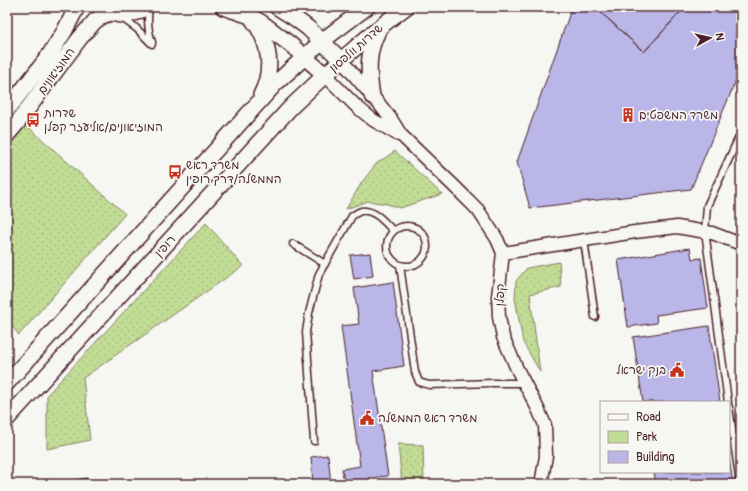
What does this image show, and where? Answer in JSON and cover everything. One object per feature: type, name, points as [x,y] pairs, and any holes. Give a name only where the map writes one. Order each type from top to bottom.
[{"type":"street","name":"המוזיאונים","points":[[7,110],[48,57],[64,32],[77,7]]},
{"type":"street","points":[[109,12],[129,15],[146,7]]},
{"type":"street","points":[[223,7],[250,16],[274,31],[325,75],[357,107],[373,120],[400,135],[478,210],[497,239],[503,253],[635,232],[677,227],[705,231],[741,245]]},
{"type":"street","points":[[277,7],[308,28],[341,60],[391,119],[400,135]]},
{"type":"street","name":"שדרות וולפסון","points":[[322,41],[367,7]]},
{"type":"street","name":"שדרות וולפסון","points":[[325,75],[380,27],[406,7]]},
{"type":"street","name":"המוזיאונים","points":[[7,135],[80,38],[100,17],[109,12]]},
{"type":"street","points":[[250,16],[264,38],[269,62],[268,74],[263,91],[255,106]]},
{"type":"street","points":[[372,96],[369,80],[370,55],[375,37],[380,27]]},
{"type":"street","points":[[7,383],[255,106],[322,41]]},
{"type":"street","name":"רופין","points":[[7,419],[286,113],[325,75]]},
{"type":"street","name":"קפלן","points":[[503,253],[498,296],[499,317],[503,337],[545,426],[546,456],[542,484]]},
{"type":"lane","points":[[109,12],[127,21],[152,44],[148,29],[150,7]]},
{"type":"lane","points":[[728,401],[705,231],[707,206],[741,133]]},
{"type":"lane","points":[[314,441],[306,332],[309,313],[319,274],[352,216],[360,211],[369,212],[382,219],[393,231]]},
{"type":"lane","points":[[409,225],[416,227],[422,231],[426,237],[427,250],[424,257],[414,265],[400,265],[394,262],[387,251],[386,244],[388,237],[398,227],[409,225]]},
{"type":"lane","points":[[584,240],[595,317]]},
{"type":"lane","points":[[293,244],[325,264]]},
{"type":"lane","points":[[400,265],[415,372],[419,382],[429,385],[525,383]]},
{"type":"lane","points":[[730,414],[740,484]]},
{"type":"green space","points":[[25,124],[125,214],[19,335],[7,321],[7,144]]},
{"type":"green space","points":[[395,151],[442,194],[400,208],[368,201],[346,209],[362,182],[376,164]]},
{"type":"green space","points":[[206,223],[243,266],[83,378],[90,440],[47,449],[47,395]]},
{"type":"green space","points":[[559,262],[561,287],[530,294],[540,372],[523,342],[515,298],[516,281],[527,268]]},
{"type":"green space","points":[[398,444],[423,445],[424,484],[402,484]]},
{"type":"building","name":"משרד המשפטים","points":[[572,7],[595,7],[644,52],[685,7],[741,7],[741,68],[691,189],[530,208],[517,162]]},
{"type":"building","points":[[595,7],[685,7],[644,52]]},
{"type":"building","points":[[690,248],[692,259],[701,258],[708,308],[656,315],[657,323],[628,327],[618,260]]},
{"type":"building","points":[[370,253],[373,276],[354,279],[350,255]]},
{"type":"building","name":"משרד ראש הממשלה","points":[[393,282],[404,366],[373,371],[388,476],[369,478],[370,484],[344,484],[342,469],[360,466],[341,326],[359,324],[354,288]]},
{"type":"building","name":"בנק ישראל","points":[[709,326],[720,401],[643,401],[633,337]]},
{"type":"building","points":[[328,455],[331,484],[313,484],[311,457]]},
{"type":"building","points":[[730,464],[733,484],[656,484],[654,473],[730,473]]},
{"type":"building","points":[[87,478],[88,484],[50,484]]},
{"type":"place","name":"משרד המשפטים","points":[[628,115]]},
{"type":"place","name":"שדרות המוזיאונים/אליעזר קפלן","points":[[33,120]]},
{"type":"place","name":"משרד ראש הממשלה/דרך רופין","points":[[175,172]]},
{"type":"place","name":"בנק ישראל","points":[[677,370]]},
{"type":"place","name":"משרד ראש הממשלה","points":[[367,418]]}]
